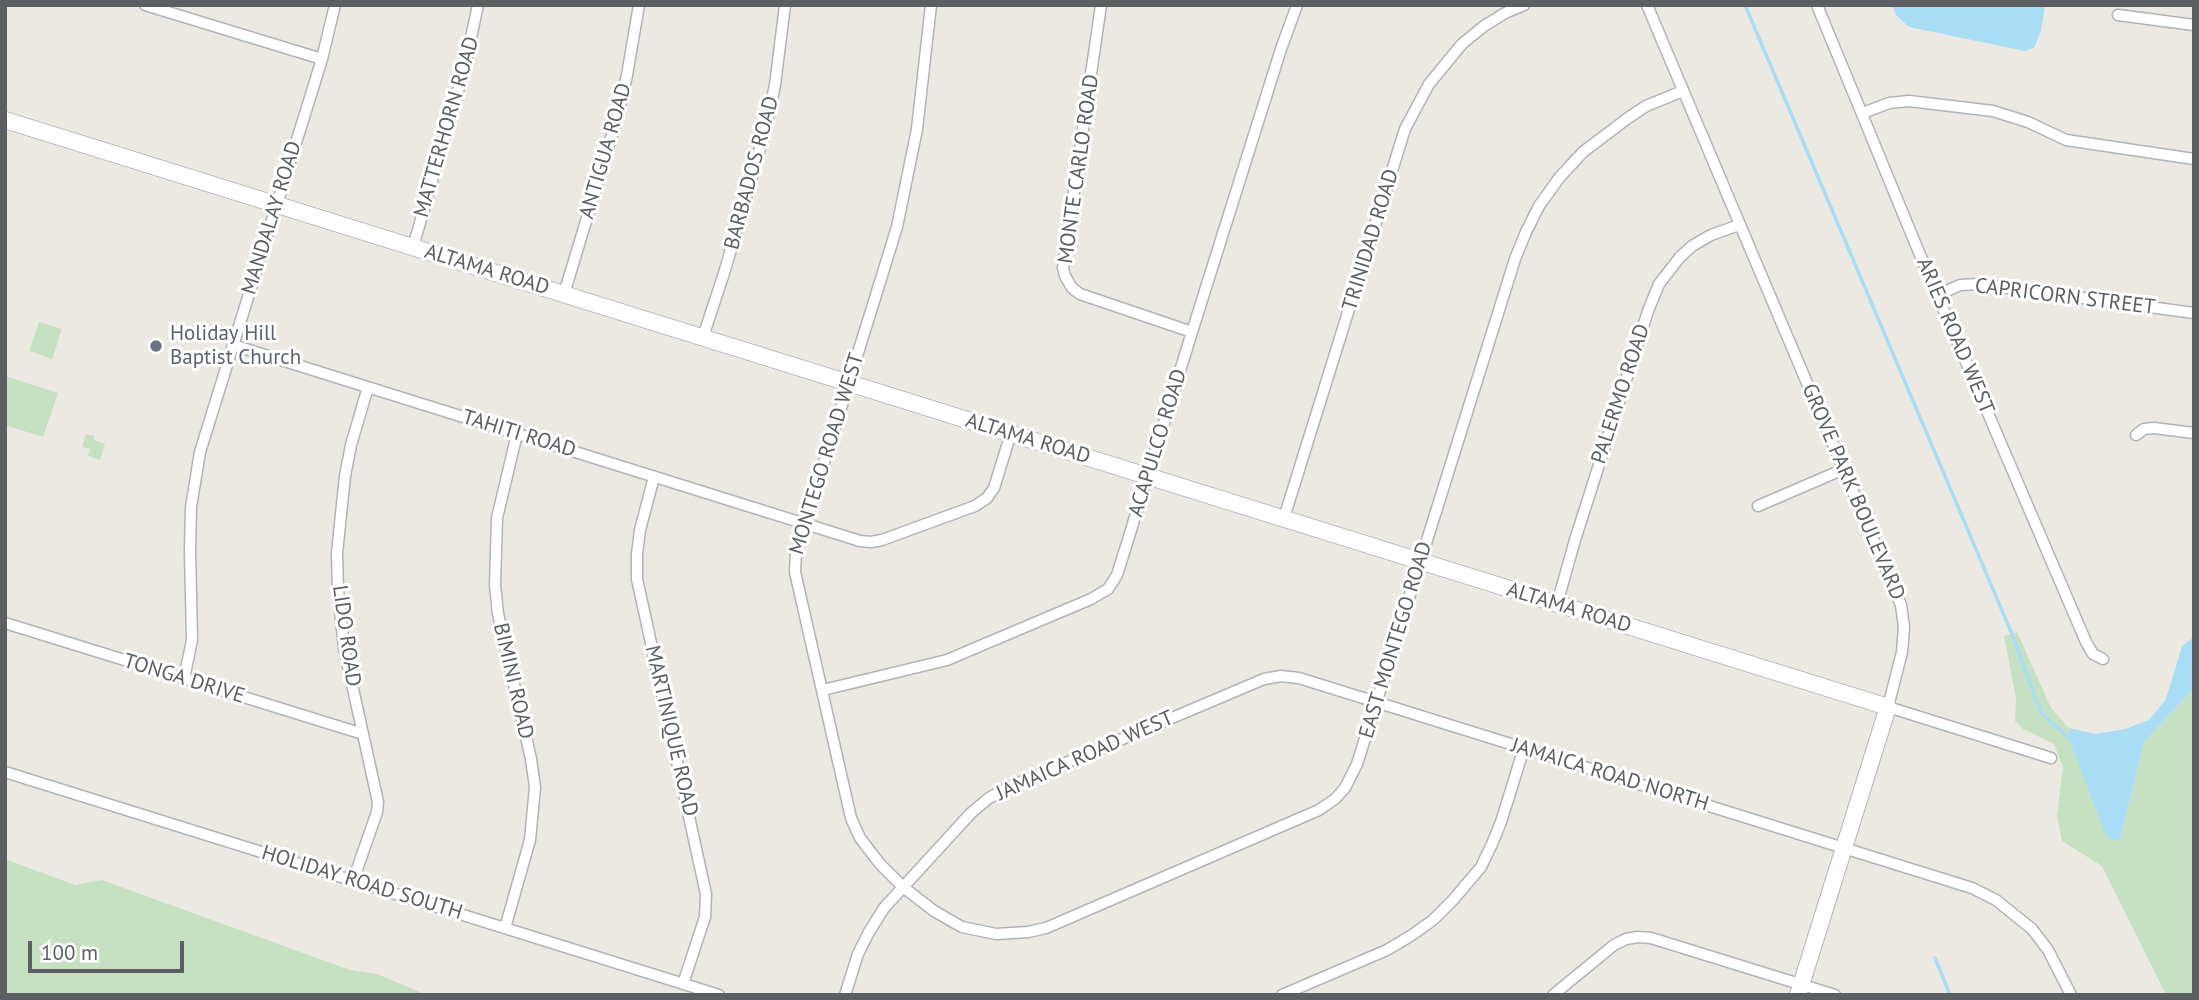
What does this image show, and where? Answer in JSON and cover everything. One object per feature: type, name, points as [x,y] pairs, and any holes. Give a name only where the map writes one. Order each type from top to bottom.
[{"type":"street","points":[[145,5],[322,59]]},
{"type":"street","name":"MANDALAY ROAD","points":[[184,679],[193,626],[191,507],[200,452],[322,59],[335,5]]},
{"type":"street","name":"MATTERHORN ROAD","points":[[412,247],[464,71],[478,5]]},
{"type":"street","name":"ANTIGUA ROAD","points":[[564,294],[618,115],[628,75],[639,5]]},
{"type":"street","name":"BARBADOS ROAD","points":[[703,337],[765,131],[775,85],[785,5]]},
{"type":"street","name":"MONTEGO ROAD WEST","points":[[903,887],[869,851],[851,818],[795,572],[796,553],[804,524],[897,227],[918,130],[932,5]]},
{"type":"street","name":"MONTE CARLO ROAD","points":[[1101,5],[1066,245],[1063,268],[1065,276],[1072,288],[1080,294],[1192,332]]},
{"type":"street","name":"ACAPULCO ROAD","points":[[823,690],[947,660],[1091,599],[1108,589],[1117,575],[1297,5]]},
{"type":"street","name":"TRINIDAD ROAD","points":[[1284,519],[1405,129],[1429,84],[1462,44],[1484,26],[1524,5]]},
{"type":"street","name":"GROVE PARK BOULEVARD","points":[[1647,5],[1901,605],[1904,627],[1902,652],[1888,707],[1800,989]]},
{"type":"street","name":"ARIES ROAD WEST","points":[[1817,5],[2086,642],[2093,654],[2103,659]]},
{"type":"street","points":[[2119,15],[2194,25]]},
{"type":"street","name":"EAST MONTEGO ROAD","points":[[903,887],[948,920],[970,929],[1013,934],[1045,928],[1326,806],[1345,788],[1355,770],[1377,702],[1515,259],[1539,206],[1559,177],[1583,152],[1615,126],[1646,106],[1683,91]]},
{"type":"street","points":[[1863,113],[1889,103],[1909,101],[1993,111],[2028,122],[2066,140],[2194,159]]},
{"type":"street","name":"ALTAMA ROAD","points":[[5,120],[2051,758]]},
{"type":"street","name":"PALERMO ROAD","points":[[1557,604],[1658,284],[1679,257],[1692,246],[1711,235],[1740,225]]},
{"type":"street","name":"CAPRICORN STREET","points":[[1938,295],[1960,285],[1980,284],[2194,313]]},
{"type":"street","name":"TAHITI ROAD","points":[[233,345],[860,541],[871,542],[975,506],[995,488],[1012,433]]},
{"type":"street","name":"LIDO ROAD","points":[[353,881],[377,812],[377,802],[344,648],[337,553],[345,476],[368,387]]},
{"type":"street","points":[[2136,435],[2144,429],[2154,428],[2194,433]]},
{"type":"street","name":"BIMINI ROAD","points":[[505,928],[530,840],[535,787],[498,614],[495,585],[497,518],[517,433]]},
{"type":"street","points":[[1758,506],[1844,469]]},
{"type":"street","name":"MARTINIQUE ROAD","points":[[654,477],[640,530],[637,579],[706,894],[705,917],[684,984]]},
{"type":"street","name":"TONGA DRIVE","points":[[5,623],[363,734]]},
{"type":"street","name":"JAMAICA ROAD WEST","points":[[845,995],[858,954],[884,908],[971,813],[989,798],[1264,679],[1281,676],[1299,678],[1377,702]]},
{"type":"street","name":"JAMAICA ROAD NORTH","points":[[1377,702],[1972,888],[1996,900],[2032,929],[2048,950],[2071,995]]},
{"type":"street","points":[[1282,995],[1307,990],[1395,945],[1433,920],[1453,900],[1481,867],[1492,844],[1524,748]]},
{"type":"street","name":"HOLIDAY ROAD SOUTH","points":[[5,772],[719,995]]},
{"type":"street","points":[[1553,995],[1614,944],[1638,937],[1651,938],[1800,989],[1835,995]]},
{"type":"green space","points":[[39,322],[62,329],[52,359],[29,351]]},
{"type":"green space","points":[[5,376],[58,393],[43,437],[5,425]]},
{"type":"green space","points":[[86,434],[105,444],[100,460],[88,456],[90,449],[82,447]]},
{"type":"green space","points":[[2017,632],[2051,708],[2069,728],[2069,738],[2120,840],[2144,742],[2194,688],[2194,995],[2166,995],[2102,866],[2062,841],[2057,816],[2063,767],[2054,744],[2023,729],[2015,721],[2016,698],[2004,636]]},
{"type":"green space","points":[[5,859],[75,885],[102,880],[350,970],[377,974],[427,995],[5,995]]},
{"type":"water","points":[[1892,5],[2045,5],[2041,31],[2034,48],[2025,51],[1909,27],[1896,15]]},
{"type":"water","points":[[2194,637],[2194,688],[2144,742],[2120,840],[2112,840],[2106,836],[2069,738],[2069,728],[2095,734],[2125,729],[2149,720],[2166,699],[2182,646]]},
{"type":"waterway","points":[[1745,5],[2012,634],[2041,713],[2069,738]]},
{"type":"waterway","points":[[1935,958],[1950,995]]},
{"type":"place","name":"Holiday Hill Baptist Church","points":[[156,346]]}]
